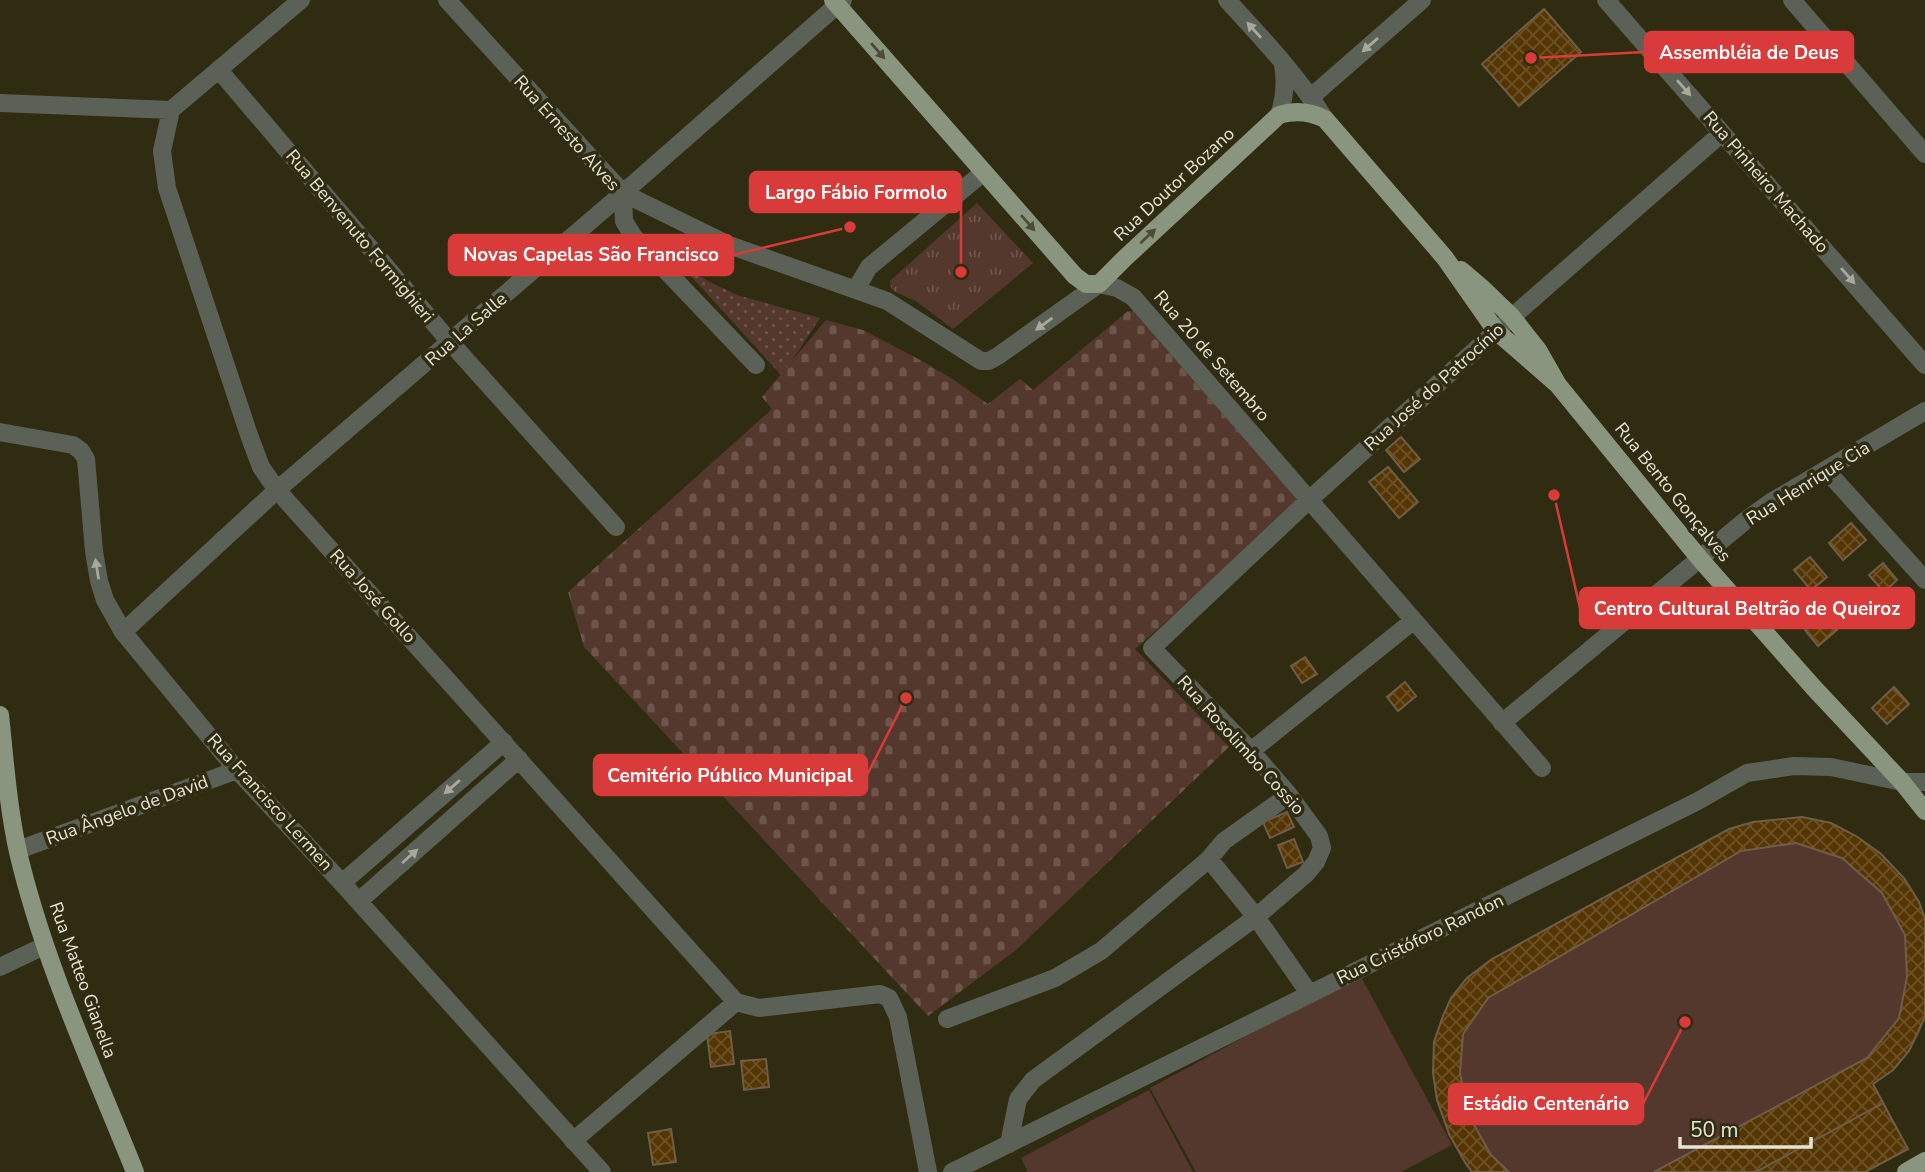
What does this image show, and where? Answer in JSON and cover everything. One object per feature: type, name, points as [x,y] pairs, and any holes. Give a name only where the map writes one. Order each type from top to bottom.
[{"type":"main road","name":"Rua 20 de Setembro","points":[[838,2],[1075,276],[1086,284],[1099,284]]},
{"type":"main road","points":[[1279,115],[1292,111],[1315,114],[1325,119]]},
{"type":"main road","name":"Rua Doutor Bozano","points":[[1099,284],[1279,115]]},
{"type":"main road","name":"Rua Bento Gonçalves","points":[[1325,119],[1445,258],[1496,331],[1558,385]]},
{"type":"main road","name":"Rua Bento Gonçalves","points":[[1445,258],[1512,317],[1538,350],[1558,385],[1700,559],[1814,688],[1902,782],[1925,811]]},
{"type":"main road","name":"Rua Matteo Gianella","points":[[0,715],[9,800],[18,850],[44,946],[135,1172]]},
{"type":"main road","points":[[1906,1172],[1925,1161]]},
{"type":"street","points":[[0,103],[172,110],[301,0]]},
{"type":"street","name":"Rua Ernesto Alves","points":[[447,0],[623,193],[624,221],[633,236],[756,365]]},
{"type":"street","name":"Rua Bento Gonçalves","points":[[1227,0],[1283,62],[1325,119]]},
{"type":"street","points":[[1311,97],[1422,0]]},
{"type":"street","name":"Rua Pinheiro Machado","points":[[1606,0],[1925,365]]},
{"type":"street","points":[[1792,0],[1925,154]]},
{"type":"street","name":"Rua La Salle","points":[[123,632],[278,491],[623,193],[838,2]]},
{"type":"street","points":[[1279,115],[1285,88],[1283,62]]},
{"type":"street","name":"Rua Benvenuto Formighieri","points":[[219,70],[450,342],[616,527]]},
{"type":"street","name":"Rua José Gollo","points":[[172,110],[162,150],[167,188],[261,467],[278,491],[736,1002]]},
{"type":"street","name":"Rua José do Patrocínio","points":[[1152,648],[1309,500],[1496,331],[1722,133]]},
{"type":"street","points":[[856,289],[869,267],[984,172]]},
{"type":"street","points":[[623,193],[729,245],[887,301],[981,361],[989,361],[998,356],[1099,284]]},
{"type":"street","name":"Rua 20 de Setembro","points":[[1099,284],[1117,288],[1133,297],[1542,768]]},
{"type":"street","name":"Rua Henrique Cia","points":[[1502,723],[1755,514],[1925,411]]},
{"type":"street","name":"Rua Francisco Lermen","points":[[0,432],[74,445],[81,451],[86,459],[99,581],[105,600],[123,632],[237,770],[359,901],[602,1172]]},
{"type":"street","points":[[1826,470],[1925,580]]},
{"type":"street","points":[[1251,751],[1413,621]]},
{"type":"street","name":"Rua Rosolimbo Cossio","points":[[1152,648],[1251,751],[1289,795],[1319,836],[1321,848],[1316,862],[1256,918]]},
{"type":"street","points":[[342,883],[504,743]]},
{"type":"street","points":[[359,901],[519,759]]},
{"type":"street","name":"Rua Cristóforo Randon","points":[[951,1172],[1696,802],[1747,773],[1794,766],[1831,767],[1902,782],[1925,782]]},
{"type":"street","name":"Rua Ângelo de David","points":[[18,850],[237,770]]},
{"type":"street","points":[[947,1019],[1055,978],[1101,951],[1209,859],[1224,841],[1289,795]]},
{"type":"street","points":[[1209,859],[1256,918],[1309,993]]},
{"type":"street","points":[[1009,1143],[1018,1099],[1032,1080],[1256,918]]},
{"type":"street","points":[[0,967],[44,946]]},
{"type":"street","points":[[573,1141],[736,1002],[760,1008],[880,994],[889,998],[898,1017],[928,1172]]},
{"type":"green space","points":[[977,203],[1033,263],[953,329],[916,301],[895,292],[890,281]]},
{"type":"green space","points":[[678,262],[737,295],[820,318],[782,376]]},
{"type":"green space","points":[[1128,311],[1133,311],[1300,503],[1135,649],[1229,747],[1016,950],[928,1016],[584,647],[568,592],[772,409],[762,397],[826,320],[863,330],[922,361],[988,404],[1020,379],[1033,390]]},
{"type":"green space","points":[[1802,817],[1834,825],[1875,850],[1911,888],[1924,917],[1924,1019],[1911,1048],[1890,1071],[1873,1084],[1865,1172],[1472,1172],[1448,1133],[1435,1086],[1436,1038],[1442,1016],[1461,985],[1492,959],[1729,829],[1753,822]]},
{"type":"green space","points":[[1360,975],[1452,1145],[1401,1172],[1196,1172],[1150,1088]]},
{"type":"green space","points":[[1149,1090],[1193,1172],[1028,1172],[1021,1158]]},
{"type":"building","points":[[1544,9],[1581,52],[1519,106],[1482,64]]},
{"type":"building","points":[[1401,437],[1420,459],[1404,472],[1386,450]]},
{"type":"building","points":[[1388,467],[1418,502],[1399,518],[1369,482]]},
{"type":"building","points":[[1851,523],[1866,540],[1843,560],[1829,543]]},
{"type":"building","points":[[1810,557],[1827,577],[1811,590],[1794,570]]},
{"type":"building","points":[[1883,563],[1897,580],[1884,592],[1869,575]]},
{"type":"building","points":[[1823,614],[1837,630],[1818,646],[1805,630]]},
{"type":"building","points":[[1305,657],[1317,674],[1302,683],[1291,666]]},
{"type":"building","points":[[1405,682],[1416,696],[1398,711],[1387,697]]},
{"type":"building","points":[[1894,687],[1909,704],[1887,724],[1872,708]]},
{"type":"building","points":[[1287,812],[1294,827],[1270,838],[1263,822]]},
{"type":"building","points":[[1802,817],[1831,823],[1880,853],[1904,878],[1919,902],[1925,919],[1925,1017],[1909,1051],[1893,1070],[1873,1084],[1908,1149],[1865,1172],[1654,1172],[1867,1058],[1899,1018],[1907,977],[1905,935],[1882,893],[1842,858],[1796,843],[1741,851],[1488,998],[1463,1034],[1460,1073],[1469,1116],[1491,1155],[1509,1172],[1472,1172],[1449,1134],[1437,1100],[1433,1073],[1434,1042],[1443,1016],[1451,998],[1467,978],[1492,959],[1729,829],[1753,822]]},
{"type":"building","points":[[1294,839],[1303,862],[1287,868],[1278,845]]},
{"type":"building","points":[[730,1031],[734,1064],[711,1067],[707,1034]]},
{"type":"building","points":[[766,1059],[769,1087],[744,1090],[741,1061]]},
{"type":"building","points":[[1883,1103],[1908,1149],[1865,1172],[1756,1172]]},
{"type":"building","points":[[671,1129],[676,1162],[653,1165],[648,1133]]},
{"type":"place","name":"Assembléia de Deus","points":[[1531,58]]},
{"type":"place","name":"Novas Capelas São Francisco","points":[[850,227]]},
{"type":"place","name":"Largo Fábio Formolo","points":[[961,272]]},
{"type":"place","name":"Centro Cultural Beltrão de Queiroz","points":[[1554,495]]},
{"type":"place","name":"Cemitério Público Municipal","points":[[906,698]]},
{"type":"place","name":"Estádio Centenário","points":[[1685,1022]]}]
